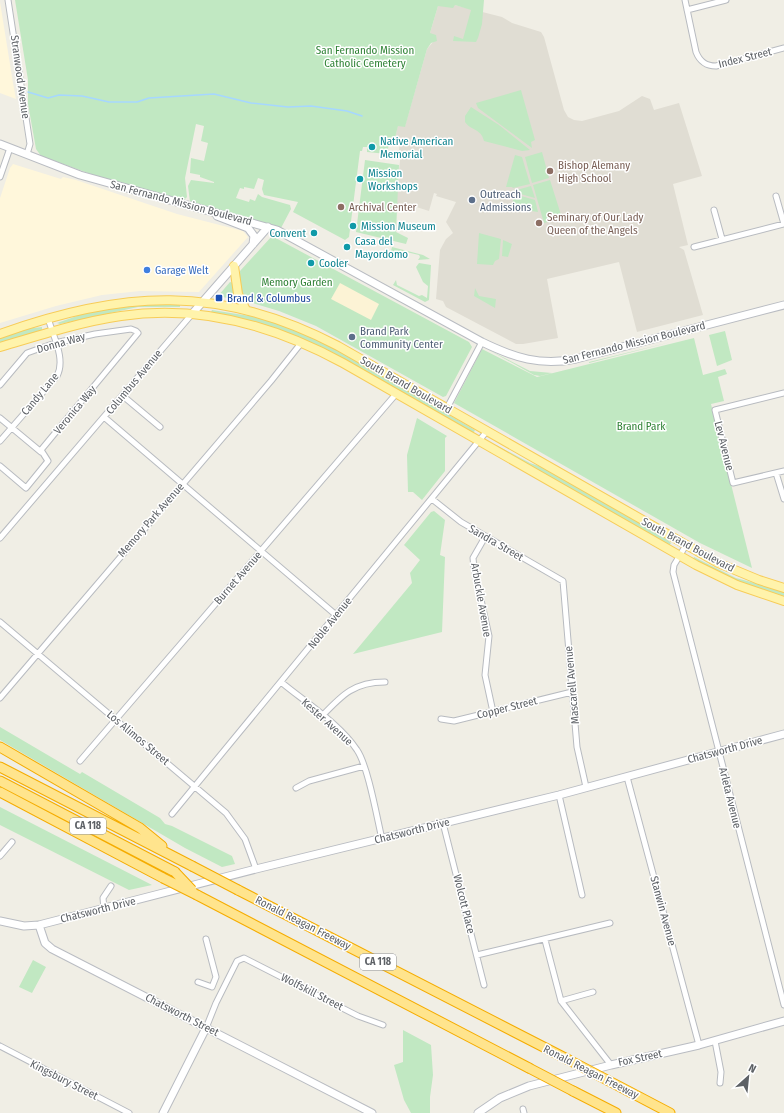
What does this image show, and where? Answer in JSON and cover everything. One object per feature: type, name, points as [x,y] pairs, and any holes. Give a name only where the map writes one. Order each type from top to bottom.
[{"type":"highway","points":[[0,747],[140,828],[180,860]]},
{"type":"highway","name":"Ronald Reagan Freeway","points":[[0,767],[670,1113]]},
{"type":"highway","name":"CA 118","points":[[0,777],[129,844],[147,843]]},
{"type":"highway","name":"CA 118","points":[[0,781],[175,872],[197,895]]},
{"type":"highway","name":"CA 118","points":[[0,792],[616,1113]]},
{"type":"main road","name":"San Fernando Mission Boulevard","points":[[0,144],[70,172],[268,227],[284,233],[482,342],[517,358],[542,362],[565,361],[784,305]]},
{"type":"main road","points":[[210,211],[222,219],[248,228],[253,234],[253,244]]},
{"type":"main road","name":"Columbus Avenue","points":[[192,314],[268,227]]},
{"type":"main road","points":[[234,266],[238,294],[246,310]]},
{"type":"main road","name":"South Brand Boulevard","points":[[0,334],[48,318],[120,302],[161,300],[202,303],[246,310],[280,320],[325,339],[686,545],[738,572],[784,588]]},
{"type":"main road","name":"South Brand Boulevard","points":[[0,347],[52,331],[122,315],[154,313],[192,314],[217,317],[254,325],[302,342],[343,363],[679,556],[737,585],[784,601]]},
{"type":"main road","name":"Chatsworth Drive","points":[[39,925],[256,869],[559,795],[784,734]]},
{"type":"main road","points":[[0,921],[24,926],[39,925]]},
{"type":"main road","name":"Chatsworth Street","points":[[39,925],[45,943],[51,949],[372,1113]]},
{"type":"main road","name":"Fox Street","points":[[478,1113],[500,1098],[529,1086],[699,1045],[784,1021]]},
{"type":"main road","points":[[163,1113],[206,1028]]},
{"type":"street","name":"Stranwood Avenue","points":[[8,0],[30,144],[27,154]]},
{"type":"street","points":[[685,0],[687,10],[726,0]]},
{"type":"street","name":"Index Street","points":[[687,10],[696,52],[698,58],[705,64],[716,66],[784,48]]},
{"type":"street","points":[[0,177],[10,148]]},
{"type":"street","points":[[694,247],[784,224],[776,196]]},
{"type":"street","points":[[714,210],[722,239]]},
{"type":"street","name":"Columbus Avenue","points":[[0,538],[192,314]]},
{"type":"street","name":"Candy Lane","points":[[0,441],[56,376],[60,369],[61,361],[48,318]]},
{"type":"street","name":"Donna Way","points":[[0,385],[27,353],[95,334],[131,329],[136,331]]},
{"type":"street","name":"Veronica Way","points":[[41,452],[136,336],[136,331]]},
{"type":"street","name":"Memory Park Avenue","points":[[0,698],[271,381],[302,342]]},
{"type":"street","points":[[447,408],[482,342]]},
{"type":"street","name":"Lev Avenue","points":[[776,473],[733,483],[715,410],[784,393]]},
{"type":"street","name":"Burnet Avenue","points":[[80,761],[396,394]]},
{"type":"street","points":[[123,396],[160,427]]},
{"type":"street","points":[[104,417],[336,615]]},
{"type":"street","points":[[0,418],[41,452],[48,461],[26,488],[0,466]]},
{"type":"street","name":"Noble Avenue","points":[[172,814],[480,442],[487,431]]},
{"type":"street","points":[[784,470],[776,473],[784,500]]},
{"type":"street","name":"Sandra Street","points":[[432,499],[461,522],[563,581]]},
{"type":"street","name":"Arbuckle Avenue","points":[[486,537],[473,558],[489,636],[485,675],[494,712]]},
{"type":"street","name":"Arleta Avenue","points":[[686,545],[679,556],[673,572],[784,1005]]},
{"type":"street","name":"Mascarell Avenue","points":[[563,581],[577,747],[586,787]]},
{"type":"street","name":"Los Alimos Street","points":[[0,622],[226,813],[245,839],[256,869]]},
{"type":"street","name":"Kester Avenue","points":[[281,682],[348,738],[358,751],[364,766],[382,839]]},
{"type":"street","points":[[322,716],[349,690],[371,682],[385,682]]},
{"type":"street","name":"Copper Street","points":[[441,719],[454,721],[572,692]]},
{"type":"street","points":[[296,788],[309,781],[364,766]]},
{"type":"street","name":"Stanwin Avenue","points":[[627,777],[699,1045]]},
{"type":"street","points":[[559,795],[582,895]]},
{"type":"street","name":"Wolcott Place","points":[[443,823],[484,985]]},
{"type":"street","points":[[0,856],[12,842]]},
{"type":"street","points":[[104,909],[103,898],[111,886]]},
{"type":"street","points":[[477,955],[545,940],[610,923]]},
{"type":"street","points":[[206,939],[216,977],[212,987]]},
{"type":"street","points":[[545,940],[561,1001],[611,1065]]},
{"type":"street","name":"Wolfskill Street","points":[[221,992],[237,961],[240,958],[244,958],[358,1016],[384,1025]]},
{"type":"street","points":[[198,982],[221,992],[206,1028]]},
{"type":"street","points":[[561,1001],[593,992]]},
{"type":"street","points":[[714,1041],[721,1072],[720,1083]]},
{"type":"street","name":"Kingsbury Street","points":[[0,1046],[129,1113]]},
{"type":"shaded area","points":[[0,2],[13,83],[16,99],[0,93]]},
{"type":"shaded area","name":"Bishop Alemany High School","points":[[455,5],[502,17],[512,23],[541,32],[544,37],[564,110],[568,117],[574,120],[582,121],[619,111],[642,96],[650,99],[654,110],[679,103],[702,176],[673,184],[688,245],[679,247],[684,250],[703,315],[637,332],[619,262],[547,279],[558,338],[516,344],[446,307],[443,301],[436,299],[440,250],[446,239],[453,233],[446,222],[456,202],[436,196],[437,194],[434,193],[429,211],[407,204],[396,204],[401,150],[399,150],[400,139],[395,138],[398,125],[405,126],[427,49],[433,42],[430,33],[438,6]]},
{"type":"shaded area","points":[[13,164],[61,179],[63,177],[76,180],[177,214],[243,231],[248,237],[199,292],[140,291],[102,295],[56,306],[0,323],[0,198],[10,168]]},
{"type":"green space","name":"San Fernando Mission Catholic Cemetery","points":[[15,0],[484,0],[482,24],[476,42],[453,41],[454,36],[463,39],[471,10],[455,5],[453,8],[438,6],[430,33],[436,35],[437,41],[431,43],[427,49],[405,127],[398,126],[395,138],[390,138],[387,154],[367,152],[367,147],[363,147],[362,151],[360,151],[349,237],[345,240],[293,212],[298,202],[264,195],[262,189],[264,180],[258,178],[254,189],[244,187],[244,189],[240,188],[236,198],[249,202],[250,199],[255,201],[258,194],[262,197],[290,205],[291,209],[281,228],[190,202],[188,186],[191,180],[214,183],[200,177],[200,175],[190,173],[191,158],[204,161],[208,143],[201,141],[204,126],[196,124],[185,178],[187,197],[184,200],[99,177],[41,156],[36,149],[28,104],[28,80]]},
{"type":"green space","points":[[521,90],[535,140],[531,142],[532,148],[478,108],[476,103]]},
{"type":"green space","points":[[471,107],[499,125],[530,150],[522,151],[484,141],[481,134],[465,122],[465,116]]},
{"type":"green space","points":[[542,152],[549,178],[532,183],[525,157]]},
{"type":"green space","points":[[515,155],[522,157],[530,184],[513,188],[506,187]]},
{"type":"green space","points":[[365,160],[399,165],[396,232],[408,238],[406,244],[356,232]]},
{"type":"green space","points":[[550,180],[562,218],[544,223],[533,185]]},
{"type":"green space","points":[[531,186],[535,198],[513,192],[513,191]]},
{"type":"green space","points":[[514,194],[535,200],[538,212],[512,208]]},
{"type":"green space","points":[[479,233],[501,239],[499,259],[495,261],[493,265],[477,264]]},
{"type":"green space","name":"Memory Garden","points":[[272,236],[469,342],[472,347],[446,396],[443,397],[316,326],[279,311],[246,301],[240,286],[240,271]]},
{"type":"green space","points":[[503,240],[512,244],[508,257],[502,256]]},
{"type":"green space","points":[[392,247],[423,255],[430,259],[418,260],[420,257],[419,255],[402,251],[399,254],[391,251]]},
{"type":"green space","points":[[419,263],[431,265],[429,300],[425,302],[393,285],[396,280],[397,285],[419,296],[422,295],[427,298],[428,286],[423,282],[416,267]]},
{"type":"green space","points":[[230,282],[233,283],[237,300],[218,296]]},
{"type":"green space","points":[[475,288],[479,296],[496,299],[495,308],[474,296]]},
{"type":"green space","points":[[129,305],[180,305],[180,307],[138,307],[60,324],[57,323],[94,310]]},
{"type":"green space","points":[[212,310],[262,318],[284,325],[330,346],[475,430],[473,434],[330,353],[211,312]]},
{"type":"green space","points":[[42,327],[42,330],[0,343],[0,338],[24,329]]},
{"type":"green space","points":[[725,331],[732,360],[717,366],[709,335]]},
{"type":"green space","name":"Brand Park","points":[[694,338],[703,375],[725,369],[727,374],[718,377],[724,401],[711,404],[752,568],[700,543],[454,403],[482,349],[537,377]]},
{"type":"green space","points":[[671,342],[589,363],[589,362]]},
{"type":"green space","points":[[487,349],[530,371],[552,373],[540,376],[534,375]]},
{"type":"green space","points":[[417,418],[447,436],[445,438],[445,471],[422,500],[413,492],[408,492],[407,455]]},
{"type":"green space","points":[[496,445],[530,463],[542,467],[664,536],[671,543],[669,546],[495,446]]},
{"type":"green space","points":[[434,511],[445,520],[440,555],[445,557],[442,632],[353,654],[412,583],[410,573],[420,560],[404,545],[431,512]]},
{"type":"green space","points":[[694,557],[736,578],[784,591],[784,598],[746,586],[693,560]]},
{"type":"green space","points":[[0,727],[80,774],[82,772],[160,818],[165,824],[172,826],[232,856],[235,864],[222,867],[185,848],[0,740]]},
{"type":"green space","points":[[0,807],[152,885],[129,890],[0,825]]},
{"type":"green space","points":[[33,960],[46,967],[32,993],[19,987]]},
{"type":"green space","points":[[403,1030],[431,1045],[433,1075],[430,1097],[430,1113],[411,1113],[404,1100],[394,1065],[403,1062]]},
{"type":"sand","points":[[340,283],[379,304],[371,320],[331,299]]},
{"type":"waterway","points":[[28,92],[48,98],[59,95],[82,96],[109,102],[137,102],[149,98],[214,94],[251,103],[288,107],[311,106],[347,111],[362,116]]},
{"type":"place","name":"Native American Memorial","points":[[372,147]]},
{"type":"place","name":"Bishop Alemany High School","points":[[550,171]]},
{"type":"place","name":"Mission Workshops","points":[[360,179]]},
{"type":"place","name":"Outreach Admissions","points":[[472,200]]},
{"type":"place","name":"Archival Center","points":[[341,207]]},
{"type":"place","name":"Seminary of Our Lady Queen of the Angels","points":[[539,223]]},
{"type":"place","name":"Mission Museum","points":[[353,226]]},
{"type":"place","name":"Convent","points":[[314,233]]},
{"type":"place","name":"Casa del Mayordomo","points":[[347,247]]},
{"type":"place","name":"Cooler","points":[[311,263]]},
{"type":"place","name":"Garage Welt","points":[[147,270]]},
{"type":"place","name":"Brand & Columbus","points":[[219,298]]},
{"type":"place","name":"Brand Park Community Center","points":[[352,337]]}]
